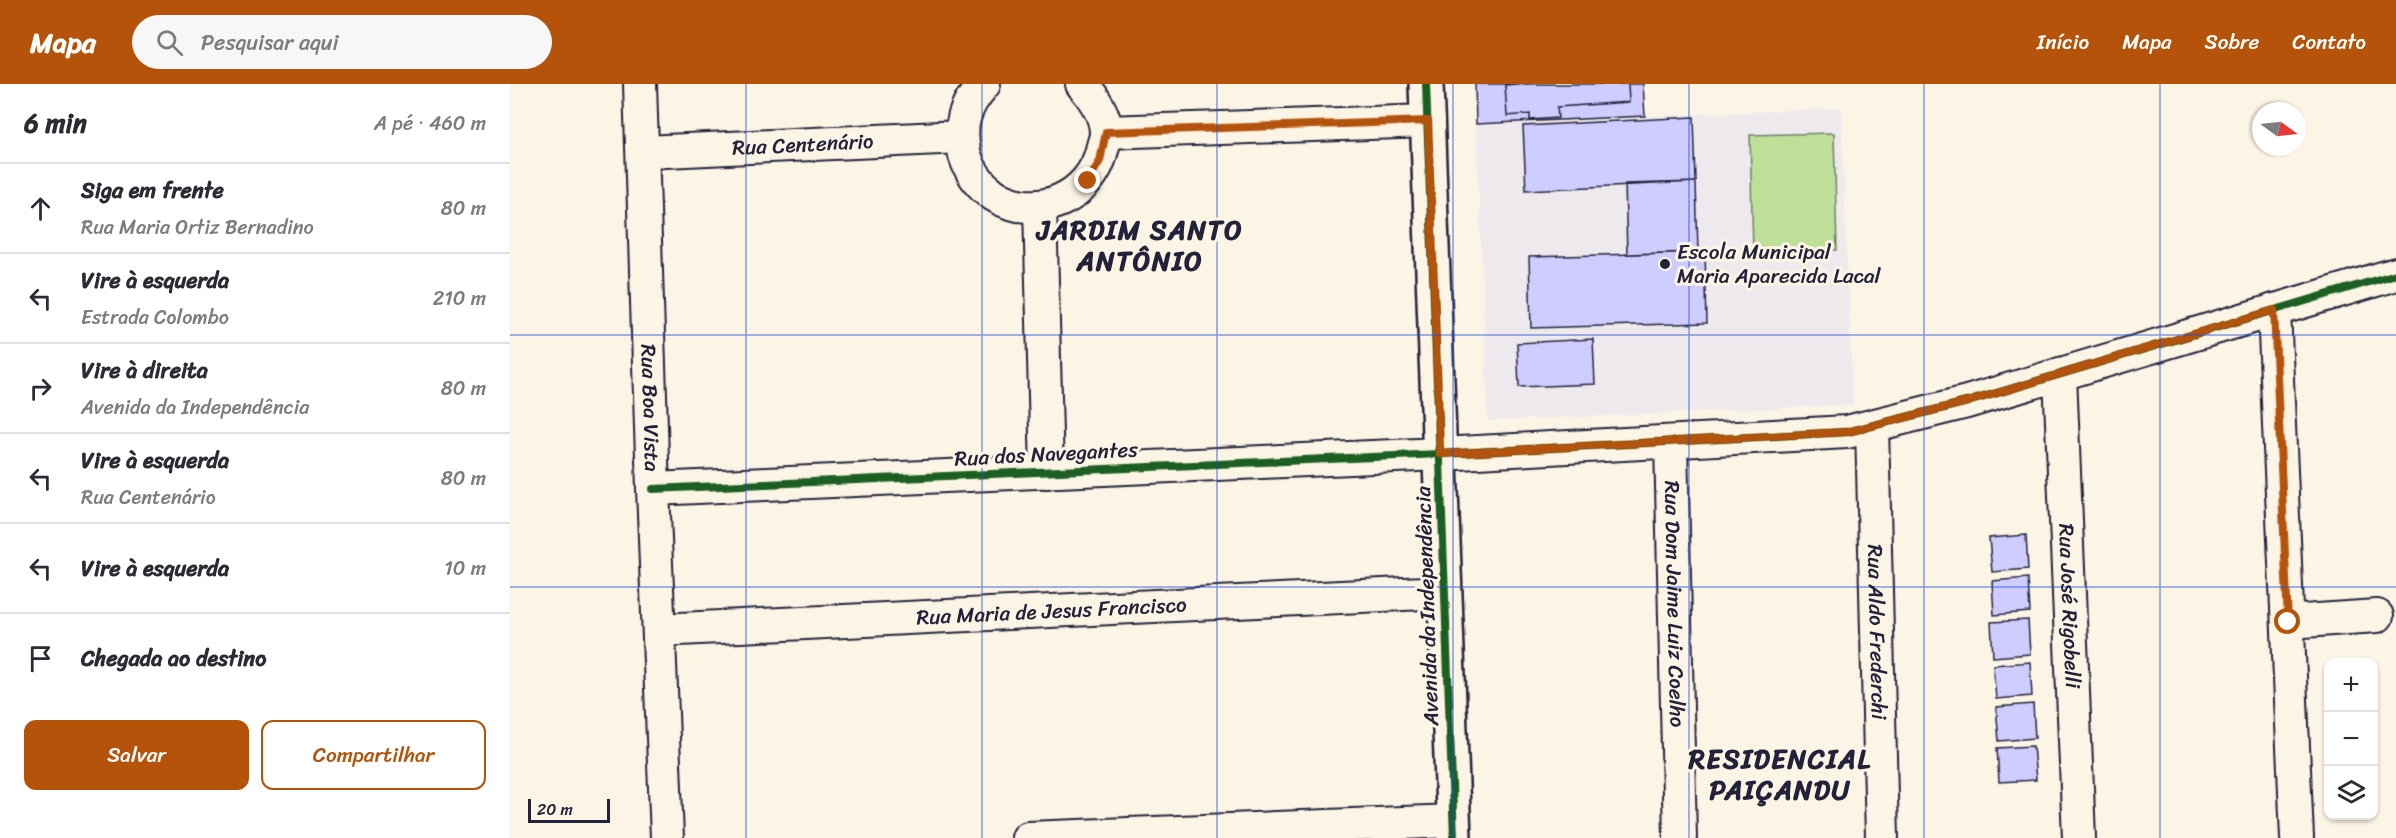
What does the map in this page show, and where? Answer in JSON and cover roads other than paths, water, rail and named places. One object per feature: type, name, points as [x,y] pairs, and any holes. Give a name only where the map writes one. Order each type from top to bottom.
[{"type":"street","name":"Rua Boa Vista","points":[[640,84],[667,838]]},
{"type":"street","points":[[984,84],[973,97],[963,120],[961,137],[969,168],[984,188],[1004,201],[1028,207],[1040,207],[1071,196],[1088,181],[1100,161],[1106,132],[1102,116],[1092,95],[1082,84]]},
{"type":"street","name":"Avenida da Independência","points":[[1426,84],[1453,829]]},
{"type":"street","points":[[1106,132],[1428,121]]},
{"type":"street","name":"Rua Centenário","points":[[644,152],[961,137]]},
{"type":"street","points":[[1040,207],[1047,472]]},
{"type":"street","name":"Rua dos Navegantes","points":[[653,489],[1440,454],[1847,432],[1967,402],[2396,274]]},
{"type":"street","points":[[2274,310],[2297,838]]},
{"type":"street","name":"Rua José Rigobelli","points":[[2060,374],[2079,838]]},
{"type":"street","name":"Rua Aldo Frederchi","points":[[1872,426],[1882,838]]},
{"type":"street","name":"Rua Dom Jaime Luiz Coelho","points":[[1671,442],[1680,838]]},
{"type":"street","name":"Rua Maria de Jesus Francisco","points":[[659,630],[1445,592]]},
{"type":"street","points":[[2288,622],[2377,616]]},
{"type":"street","points":[[1028,838],[1453,829]]},
{"type":"place","name":"Escola Municipal Maria Aparecida Lacal","points":[[1665,264]]},
{"type":"district","name":"JARDIM SANTO ANTÔNIO","points":[[1140,246]]},
{"type":"district","name":"RESIDENCIAL PAIÇANDU","points":[[1780,774]]}]
